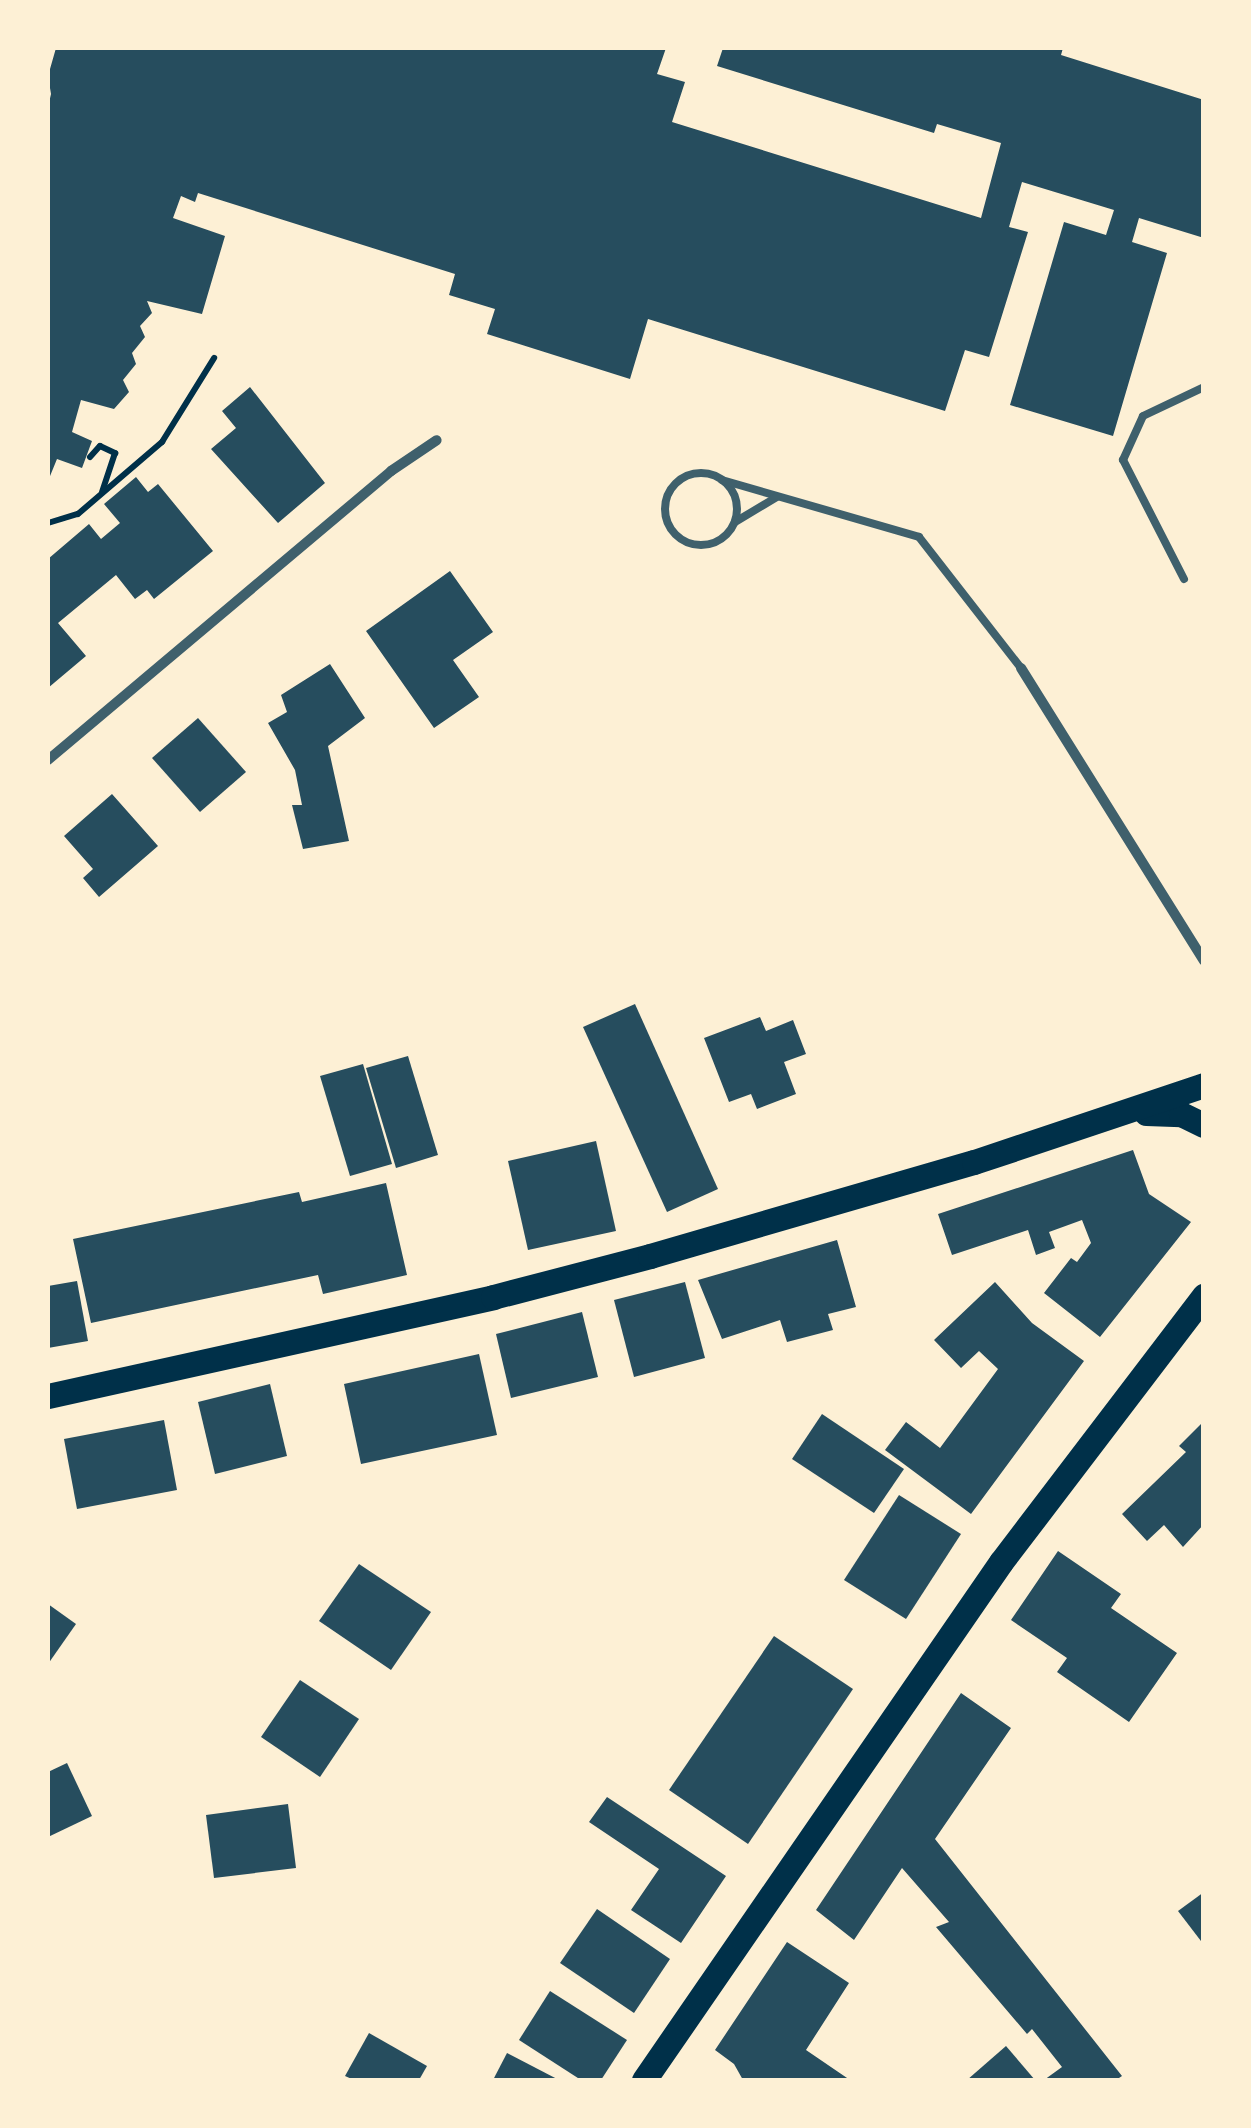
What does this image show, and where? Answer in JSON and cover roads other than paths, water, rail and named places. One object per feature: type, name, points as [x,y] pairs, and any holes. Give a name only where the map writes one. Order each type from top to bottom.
[{"type":"main road","points":[[48,1396],[493,1297],[632,1261],[1130,1113],[1204,1085]]},
{"type":"main road","points":[[1130,1113],[1182,1114],[1204,1125]]},
{"type":"main road","points":[[644,2080],[1001,1562],[1204,1296]]},
{"type":"street","points":[[48,760],[391,470],[437,440]]},
{"type":"street","points":[[1021,668],[1204,961]]},
{"type":"lane","points":[[1184,579],[1123,460],[1143,416],[1204,387]]},
{"type":"lane","points":[[777,497],[734,522],[720,540],[697,545],[676,535],[665,514],[670,491],[678,482],[700,473],[919,537],[1021,668]]},
{"type":"lane","points":[[722,480],[736,500],[734,522]]}]
